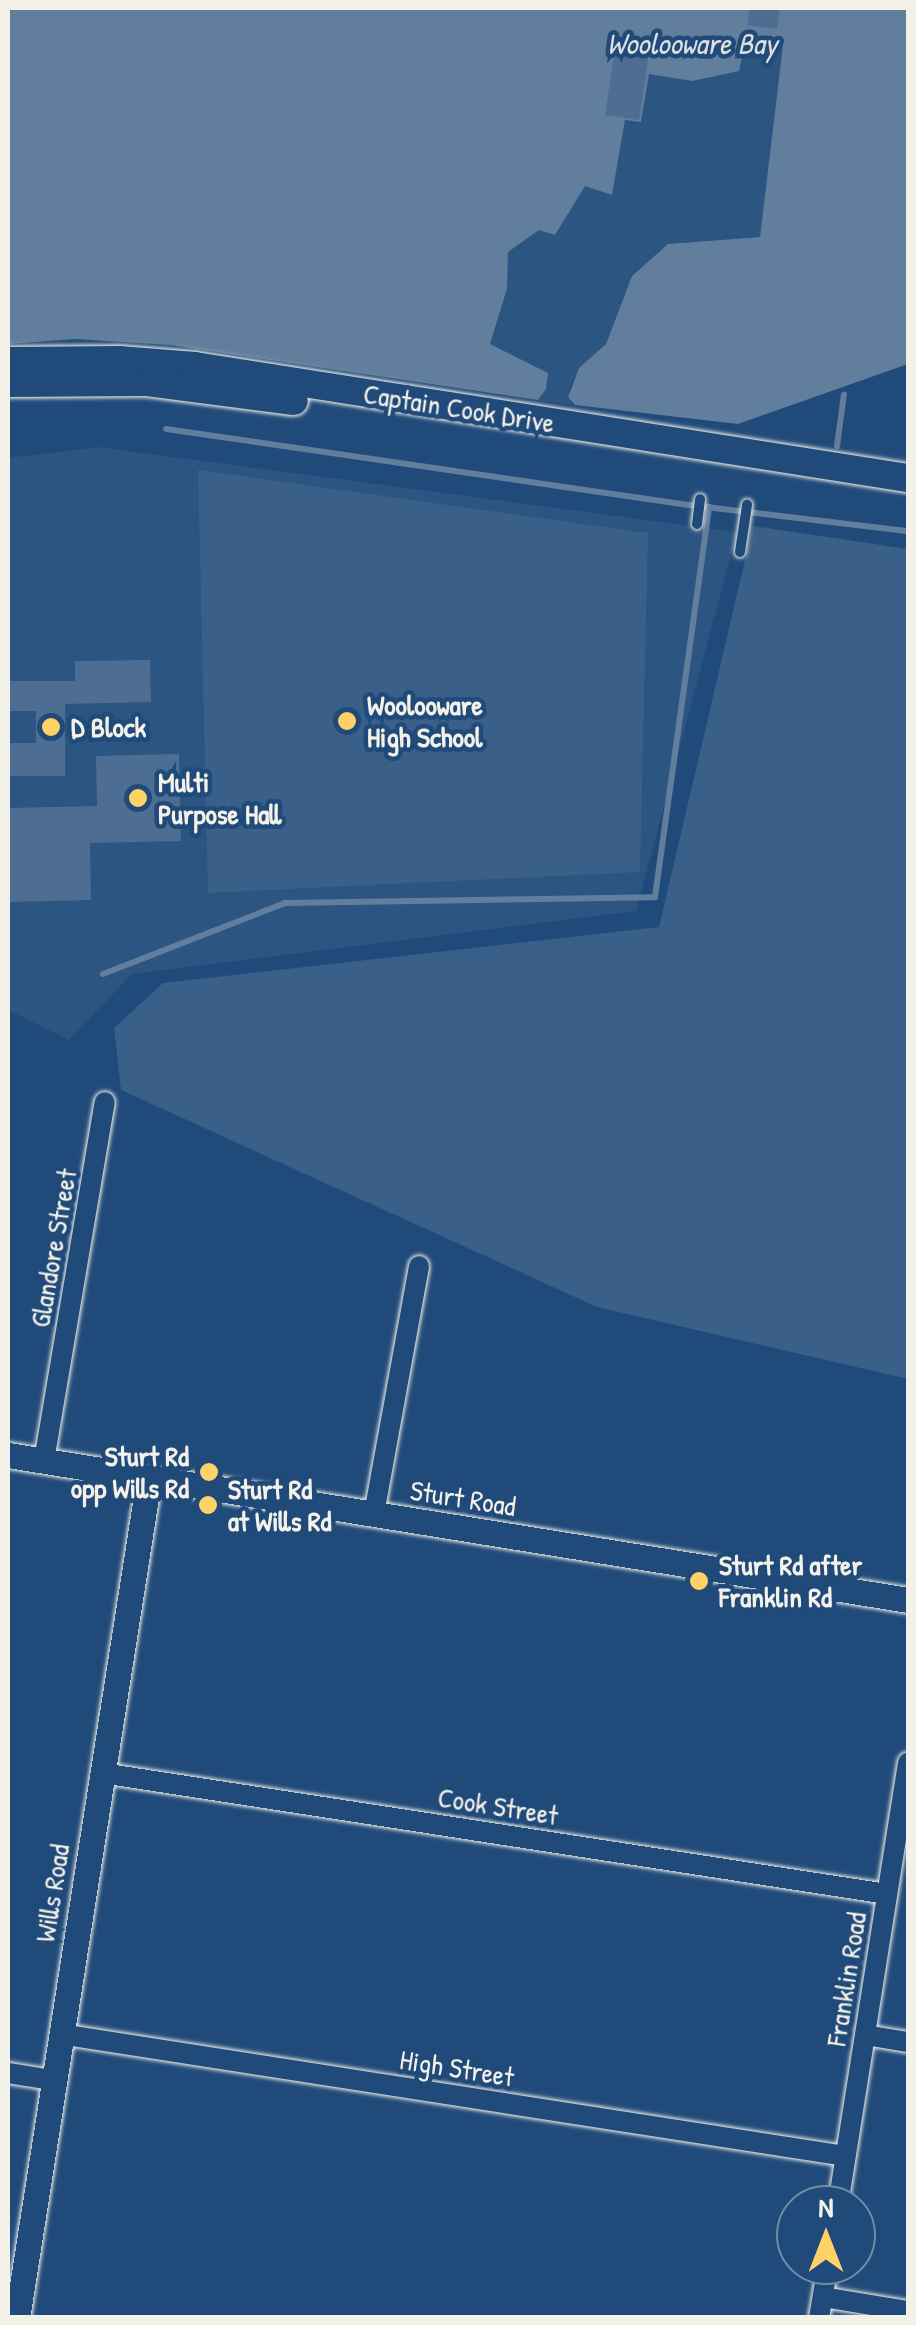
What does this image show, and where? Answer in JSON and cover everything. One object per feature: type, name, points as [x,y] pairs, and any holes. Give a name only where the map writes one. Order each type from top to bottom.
[{"type":"main road","name":"Captain Cook Drive","points":[[8,361],[119,360],[195,366],[908,478]]},
{"type":"main road","name":"Captain Cook Drive","points":[[8,384],[90,379],[210,388],[908,495]]},
{"type":"street","name":"Glandore Street","points":[[44,1462],[105,1102]]},
{"type":"street","points":[[374,1514],[419,1266]]},
{"type":"street","name":"Sturt Road","points":[[8,1456],[908,1600]]},
{"type":"street","name":"Wills Road","points":[[16,2318],[149,1478]]},
{"type":"street","name":"Franklin Road","points":[[841,2185],[908,1769]]},
{"type":"street","name":"Cook Street","points":[[102,1773],[887,1894]]},
{"type":"street","name":"High Street","points":[[60,2034],[845,2156]]},
{"type":"street","points":[[865,2034],[908,2042]]},
{"type":"street","points":[[8,2073],[52,2080]]},
{"type":"street","points":[[821,2307],[908,2311]]},
{"type":"lane","points":[[740,552],[747,505]]},
{"type":"shaded area","points":[[746,40],[783,43],[760,237],[668,244],[632,276],[606,344],[579,368],[570,387],[568,397],[575,405],[538,400],[546,389],[490,345],[507,289],[507,252],[539,229],[555,235],[585,185],[612,194],[625,120],[641,122],[649,73],[692,81],[738,71]]},
{"type":"shaded area","name":"Woolooware High School","points":[[98,447],[737,532],[636,911],[132,974],[69,1040],[8,1010],[8,458]]},
{"type":"shaded area","points":[[198,470],[648,533],[640,872],[208,893]]},
{"type":"shaded area","points":[[753,526],[908,549],[908,1379],[597,1307],[121,1090],[114,1028],[163,983],[659,927]]},
{"type":"water","name":"Woolooware Bay","points":[[8,8],[908,8],[908,364],[738,424],[575,405],[568,397],[579,368],[606,344],[632,276],[668,244],[760,237],[783,44],[750,40],[746,40],[739,71],[692,81],[649,74],[641,122],[625,120],[612,195],[585,186],[555,235],[539,230],[508,252],[507,289],[490,344],[548,373],[546,389],[538,400],[171,345],[75,339],[8,344]]},
{"type":"building","points":[[750,8],[780,8],[777,29],[747,25]]},
{"type":"building","points":[[616,43],[650,48],[639,120],[605,115]]},
{"type":"building","points":[[150,660],[151,702],[65,704],[65,776],[8,776],[8,743],[36,743],[36,711],[8,711],[8,681],[75,681],[75,661]]},
{"type":"building","points":[[179,754],[181,841],[90,843],[91,900],[8,902],[8,808],[97,806],[96,756]]},
{"type":"waterway","points":[[837,446],[844,394]]},
{"type":"waterway","points":[[166,429],[689,505],[908,531]]},
{"type":"waterway","points":[[103,974],[285,903],[655,897],[709,507]]},
{"type":"place","name":"Woolooware High School","points":[[347,721]]},
{"type":"place","name":"D Block","points":[[51,727]]},
{"type":"place","name":"Multi Purpose Hall","points":[[138,798]]},
{"type":"place","name":"Sturt Rd opp Wills Rd","points":[[209,1472]]},
{"type":"place","name":"Sturt Rd at Wills Rd","points":[[208,1505]]},
{"type":"place","name":"Sturt Rd after Franklin Rd","points":[[699,1581]]}]
